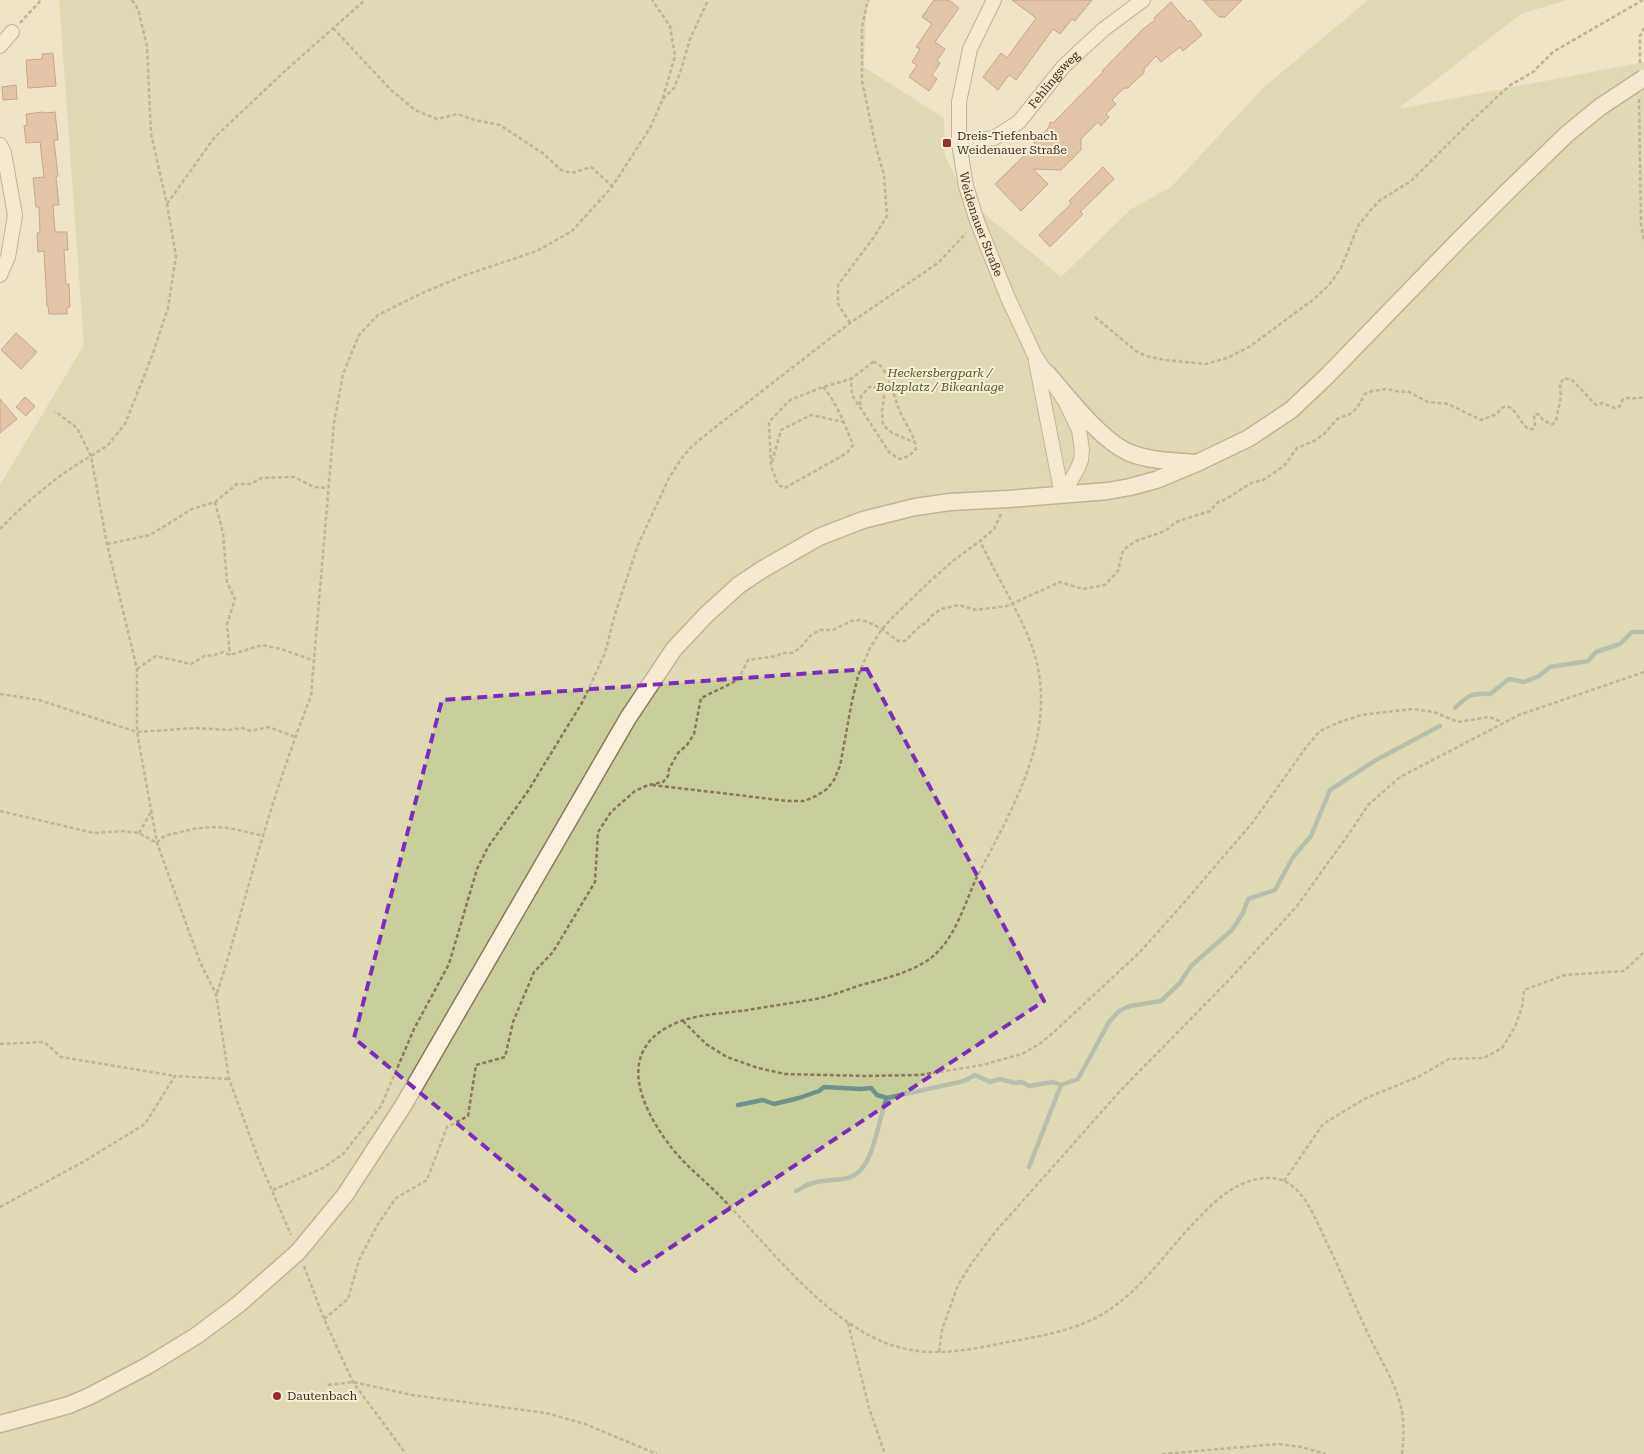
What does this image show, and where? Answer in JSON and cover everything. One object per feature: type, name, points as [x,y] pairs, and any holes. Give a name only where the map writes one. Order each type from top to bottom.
[{"type":"street","name":"Weidenauer Straße","points":[[994,0],[970,49],[959,102],[959,143],[966,186],[977,221],[1008,298],[1035,356],[1065,401],[1079,430],[1081,460],[1062,494]]},
{"type":"street","name":"Fehlingsweg","points":[[959,143],[994,138],[1019,122],[1063,68],[1082,49],[1143,0]]},
{"type":"street","points":[[0,46],[12,32]]},
{"type":"street","points":[[0,1424],[68,1405],[147,1366],[196,1336],[239,1304],[298,1252],[345,1195],[402,1106],[628,718],[674,649],[706,615],[739,585],[819,537],[882,515],[915,507],[950,502],[1108,491],[1130,487],[1156,480],[1197,464],[1249,438],[1291,410],[1327,376],[1450,249],[1567,134],[1641,77]]},
{"type":"street","points":[[0,146],[4,153],[15,215],[8,257],[0,275]]},
{"type":"street","name":"Weidenauer Straße","points":[[1035,356],[1062,494]]},
{"type":"street","points":[[1047,373],[1114,445],[1129,453],[1144,457],[1197,464]]},
{"type":"path","points":[[12,32],[41,0]]},
{"type":"path","points":[[0,529],[11,517],[70,468],[108,444],[125,424],[152,356],[168,308],[176,256],[167,204],[151,134],[147,46],[138,9],[132,0]]},
{"type":"path","points":[[167,204],[214,138],[332,28],[365,0]]},
{"type":"path","points":[[216,994],[294,737],[311,696],[334,423],[343,374],[359,336],[378,315],[420,294],[465,275],[537,251],[572,231],[612,187],[650,128],[662,101],[675,56],[670,26],[652,0]]},
{"type":"path","points":[[662,101],[674,88],[682,70],[690,39],[708,0]]},
{"type":"path","points":[[850,323],[838,304],[838,285],[874,238],[887,216],[884,175],[862,81],[862,26],[868,0]]},
{"type":"path","points":[[1095,317],[1136,351],[1146,356],[1165,360],[1206,364],[1228,358],[1249,347],[1314,299],[1329,285],[1341,268],[1358,226],[1379,201],[1411,180],[1509,86],[1532,72],[1553,52],[1643,0]]},
{"type":"path","points":[[332,28],[390,89],[415,110],[436,119],[457,114],[500,125],[544,154],[561,170],[572,174],[591,167],[612,187]]},
{"type":"path","points":[[1644,28],[1640,36],[1641,225],[1644,242]]},
{"type":"path","points":[[273,1190],[323,1168],[343,1154],[381,1106],[414,1029],[448,964],[478,869],[488,847],[528,791],[583,701],[606,653],[615,614],[638,545],[669,478],[681,458],[712,429],[850,323],[938,263],[977,221]]},
{"type":"path","points":[[823,387],[844,423],[852,445],[847,453],[785,488],[778,485],[771,466],[769,422],[790,400],[823,387],[851,379],[873,362],[878,363],[883,369],[899,411],[916,442],[916,449],[909,456],[899,459],[889,452],[852,395],[851,379]]},
{"type":"path","points":[[324,1319],[348,1299],[359,1260],[378,1224],[396,1198],[427,1180],[447,1127],[468,1116],[476,1065],[505,1057],[514,1022],[534,972],[553,952],[595,882],[598,832],[611,812],[636,790],[663,782],[668,776],[669,769],[694,734],[701,698],[739,678],[748,660],[777,656],[782,653],[792,653],[800,648],[811,635],[820,630],[833,630],[851,621],[860,620],[868,622],[882,629],[898,641],[905,641],[941,609],[959,605],[976,610],[1007,606],[1060,582],[1083,590],[1105,585],[1118,571],[1123,550],[1136,541],[1165,531],[1176,522],[1210,511],[1218,502],[1226,499],[1250,482],[1263,480],[1284,466],[1298,448],[1314,441],[1325,433],[1337,419],[1350,414],[1357,408],[1365,394],[1372,391],[1386,389],[1401,392],[1407,391],[1428,402],[1448,404],[1481,420],[1497,414],[1504,407],[1510,407],[1530,429],[1533,429],[1535,426],[1534,415],[1536,414],[1550,424],[1556,421],[1561,396],[1560,384],[1564,378],[1572,380],[1596,405],[1602,403],[1615,408],[1620,406],[1623,399],[1634,400],[1644,396]]},
{"type":"path","points":[[859,406],[861,396],[869,388],[878,388],[884,396],[883,425],[892,432],[916,442]]},
{"type":"path","points":[[55,410],[77,428],[91,456],[107,544],[136,669],[137,732],[157,843],[200,962],[216,994],[229,1079],[258,1158],[273,1190],[324,1319],[353,1382],[406,1454]]},
{"type":"path","points":[[771,466],[781,430],[811,415],[844,423]]},
{"type":"path","points":[[107,544],[150,534],[192,508],[215,502],[237,484],[251,484],[261,478],[294,477],[314,487],[328,488]]},
{"type":"path","points":[[648,785],[788,801],[804,801],[827,789],[834,780],[840,766],[858,676],[870,648],[893,616],[954,560],[994,529],[1008,499]]},
{"type":"path","points":[[215,502],[223,533],[227,582],[235,599],[227,624],[230,655]]},
{"type":"path","points":[[980,540],[991,564],[1013,602],[1030,640],[1041,685],[1042,712],[1039,733],[1026,779],[974,882],[963,910],[941,948],[929,960],[905,972],[822,997],[707,1015],[683,1021],[664,1029],[642,1050],[638,1067],[638,1082],[644,1102],[668,1144],[688,1168],[718,1195],[772,1254],[828,1307],[848,1322],[884,1342],[913,1350],[939,1352],[985,1347],[1074,1327],[1095,1318],[1109,1310],[1140,1283],[1201,1216],[1228,1192],[1244,1183],[1259,1179],[1273,1177],[1284,1181],[1296,1190],[1311,1211],[1399,1399],[1405,1433],[1402,1454]]},
{"type":"path","points":[[136,669],[156,656],[190,664],[206,655],[212,656],[224,652],[230,655],[262,645],[281,649],[313,660]]},
{"type":"path","points":[[939,1352],[942,1330],[958,1285],[973,1261],[996,1231],[1121,1090],[1297,906],[1354,828],[1368,805],[1400,777],[1502,722],[1644,672]]},
{"type":"path","points":[[0,694],[39,700],[137,732],[196,728],[228,730],[242,728],[252,731],[269,727],[294,737]]},
{"type":"path","points":[[683,1021],[706,1044],[727,1057],[758,1068],[785,1074],[920,1075],[982,1065],[1022,1054],[1041,1043],[1140,953],[1253,822],[1320,730],[1361,715],[1413,709],[1434,712],[1458,722],[1489,717],[1502,722]]},
{"type":"path","points":[[139,832],[152,810]]},
{"type":"path","points":[[0,811],[94,833],[139,832],[157,843]]},
{"type":"path","points":[[157,843],[162,837],[198,827],[228,827],[263,836]]},
{"type":"path","points":[[1284,1181],[1323,1124],[1366,1098],[1420,1076],[1449,1059],[1484,1058],[1502,1048],[1516,1026],[1522,1007],[1524,990],[1565,975],[1624,971],[1644,952]]},
{"type":"path","points":[[0,1044],[44,1042],[61,1057],[176,1076],[229,1079]]},
{"type":"path","points":[[0,1207],[83,1162],[145,1124],[176,1076]]},
{"type":"path","points":[[848,1322],[869,1408],[885,1454]]},
{"type":"path","points":[[328,1386],[353,1382],[412,1395],[546,1414],[585,1424],[657,1454]]},
{"type":"path","points":[[1162,1454],[1278,1444],[1302,1447],[1326,1454]]},
{"type":"highlighted area","points":[[867,669],[1044,1001],[635,1271],[354,1038],[442,700]]},
{"type":"green space","name":"Heckersbergpark / Bolzplatz / Bikeanlage","points":[[59,0],[871,0],[866,11],[864,67],[944,118],[945,155],[964,197],[1061,277],[1131,209],[1171,187],[1264,87],[1368,0],[1567,0],[1521,14],[1398,109],[1644,62],[1644,1454],[0,1454],[0,485],[84,345]]},
{"type":"building","points":[[934,0],[949,0],[959,8],[935,42],[945,49],[937,61],[940,63],[932,75],[937,79],[929,91],[909,77],[917,65],[912,62],[920,49],[916,47],[932,24],[922,17]]},
{"type":"building","points":[[1012,0],[1092,0],[1075,21],[1072,19],[1060,34],[1053,29],[1016,80],[1009,75],[998,90],[983,77],[1001,53],[1007,58],[1036,18]]},
{"type":"building","points":[[1203,0],[1242,0],[1225,17],[1219,17]]},
{"type":"building","points":[[1171,2],[1188,22],[1190,20],[1202,35],[1183,51],[1180,47],[1161,62],[1156,56],[1144,69],[1144,73],[1112,100],[1116,104],[1106,114],[1109,117],[1101,126],[1098,122],[1081,139],[1081,150],[1061,170],[1033,169],[1048,184],[1021,211],[995,184],[1034,146],[1035,138],[1039,138],[1049,127],[1050,122],[1053,123]]},
{"type":"building","points":[[53,53],[56,86],[28,88],[26,60],[42,59],[42,54]]},
{"type":"building","points":[[16,85],[17,99],[3,100],[2,87]]},
{"type":"building","points":[[55,112],[58,140],[54,140],[59,205],[53,205],[55,232],[67,232],[68,250],[64,250],[66,284],[69,284],[70,307],[67,307],[67,314],[49,314],[44,251],[38,252],[37,233],[40,233],[39,207],[36,207],[33,178],[44,177],[40,142],[26,143],[24,126],[27,125],[26,114]]},
{"type":"building","points":[[1103,167],[1114,179],[1080,212],[1083,214],[1050,247],[1039,235],[1071,204],[1069,201]]},
{"type":"building","points":[[16,333],[37,352],[21,369],[1,350]]},
{"type":"building","points":[[25,397],[35,406],[26,416],[16,407]]},
{"type":"building","points":[[0,399],[17,419],[0,433]]},
{"type":"waterway","points":[[1455,708],[1463,700],[1471,696],[1490,694],[1509,679],[1524,682],[1539,676],[1550,667],[1588,661],[1596,652],[1620,644],[1632,632],[1644,632]]},
{"type":"waterway","points":[[1029,1167],[1061,1085],[1078,1079],[1109,1022],[1119,1011],[1130,1006],[1161,1001],[1180,983],[1191,966],[1232,930],[1243,913],[1248,899],[1275,890],[1293,857],[1311,836],[1330,790],[1376,760],[1440,726]]},
{"type":"waterway","points":[[738,1105],[763,1100],[774,1104],[799,1098],[819,1091],[824,1087],[871,1088],[877,1095],[887,1098],[964,1081],[975,1075],[990,1082],[1000,1079],[1015,1083],[1022,1082],[1029,1086],[1053,1082],[1061,1085]]},
{"type":"waterway","points":[[796,1191],[815,1182],[848,1178],[864,1166],[874,1144],[887,1098]]},
{"type":"place","name":"Dreis-Tiefenbach Weidenauer Straße","points":[[947,143]]},
{"type":"place","name":"Dautenbach","points":[[277,1396]]}]
